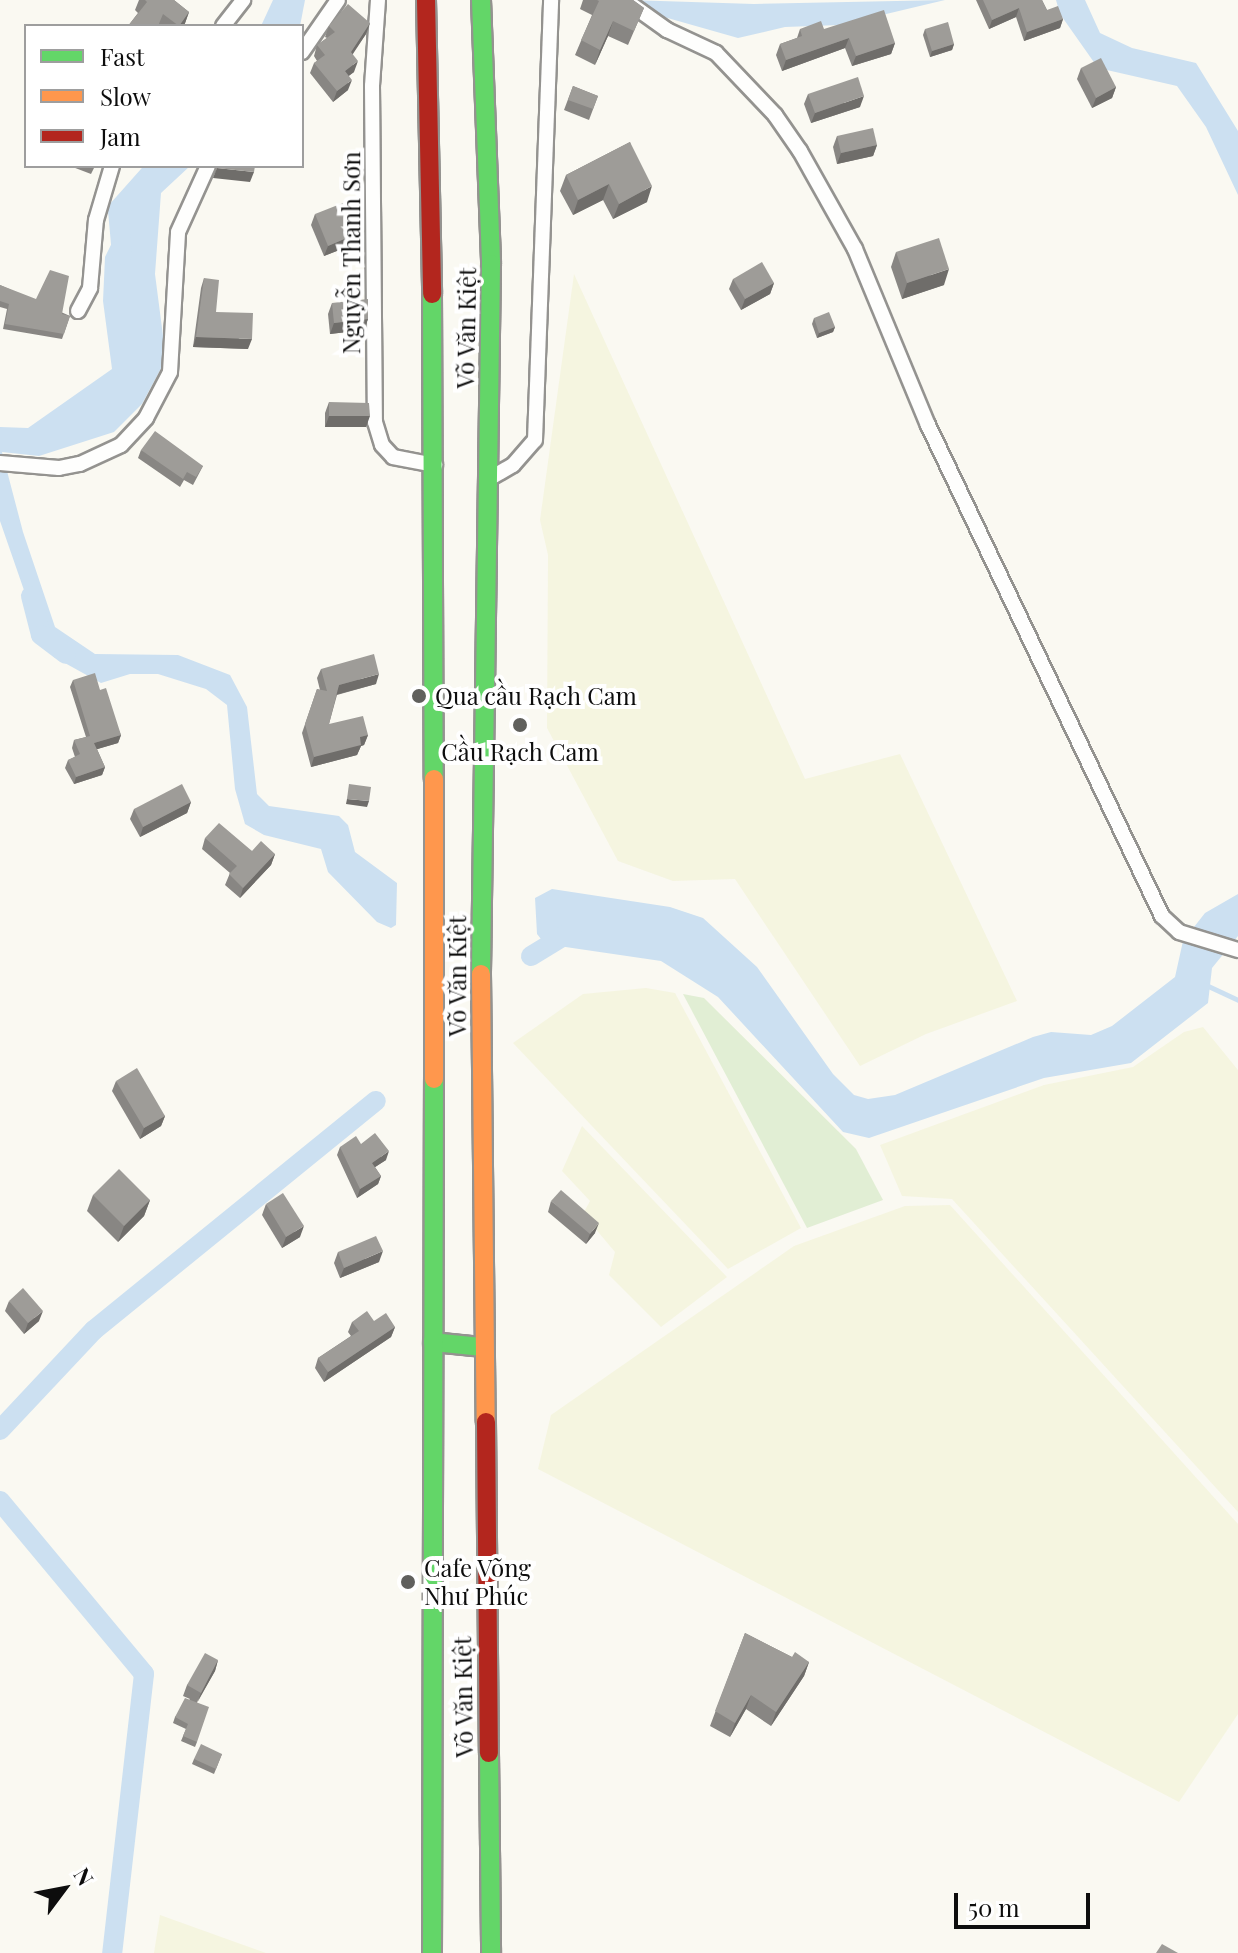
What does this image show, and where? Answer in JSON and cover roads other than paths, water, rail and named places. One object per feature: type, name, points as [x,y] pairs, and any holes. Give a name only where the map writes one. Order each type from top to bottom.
[{"type":"main road","name":"Võ Văn Kiệt","points":[[426,0],[435,465],[432,1953]]},
{"type":"main road","name":"Võ Văn Kiệt","points":[[481,0],[480,44],[491,264],[481,923],[482,1347],[491,1953]]},
{"type":"main road","points":[[433,1342],[482,1347]]},
{"type":"street","points":[[225,24],[243,0]]},
{"type":"street","points":[[304,49],[338,0]]},
{"type":"street","name":"Nguyễn Thanh Sơn","points":[[378,0],[372,86],[375,422],[378,438],[393,457],[435,465]]},
{"type":"street","points":[[487,480],[521,459],[535,440],[551,0]]},
{"type":"street","points":[[625,0],[667,30],[707,47],[736,72],[775,115],[825,192],[855,249],[928,425],[1155,903],[1179,932],[1234,949]]},
{"type":"street","points":[[78,311],[90,288],[96,220],[111,168]]},
{"type":"street","points":[[0,463],[59,468],[100,456],[132,435],[162,394],[174,350],[178,232],[207,168]]},
{"type":"water","points":[[273,0],[305,0],[300,24],[262,24]]},
{"type":"water","points":[[629,0],[754,4],[945,0],[840,25],[785,27],[738,38],[657,15]]},
{"type":"water","points":[[1056,0],[1085,0],[1100,33],[1132,48],[1196,63],[1238,131],[1238,195],[1206,127],[1177,86],[1098,68],[1060,14]]},
{"type":"water","points":[[149,168],[188,168],[161,193],[155,274],[166,359],[142,404],[114,432],[39,456],[2,452],[23,532],[55,627],[95,654],[178,655],[230,675],[247,707],[257,794],[269,806],[339,816],[348,825],[355,852],[397,883],[396,925],[391,928],[377,922],[328,872],[321,849],[264,835],[245,824],[235,789],[227,705],[206,689],[158,674],[130,674],[101,683],[54,657],[26,596],[0,521],[0,427],[28,428],[112,369],[103,301],[105,257]]},
{"type":"water","points":[[552,889],[670,907],[703,918],[757,967],[833,1074],[854,1095],[868,1099],[895,1095],[1033,1037],[1051,1032],[1091,1035],[1112,1026],[1175,977],[1183,941],[1205,913],[1238,894],[1238,936],[1212,968],[1208,1003],[1131,1063],[1044,1078],[869,1138],[843,1132],[718,997],[661,961],[545,944],[537,934],[535,898]]},
{"type":"waterway","points":[[122,255],[118,210],[155,168]]},
{"type":"waterway","points":[[31,596],[41,635],[66,654]]},
{"type":"waterway","points":[[531,956],[572,931]]},
{"type":"waterway","points":[[1206,985],[1238,1000]]},
{"type":"waterway","points":[[0,1430],[94,1330],[376,1101]]},
{"type":"waterway","points":[[0,1501],[144,1674],[112,1953]]},
{"type":"place","name":"Qua cầu Rạch Cam","points":[[419,696]]},
{"type":"place","name":"Cầu Rạch Cam","points":[[520,725]]},
{"type":"place","name":"Cafe Võng Như Phúc","points":[[408,1582]]}]
